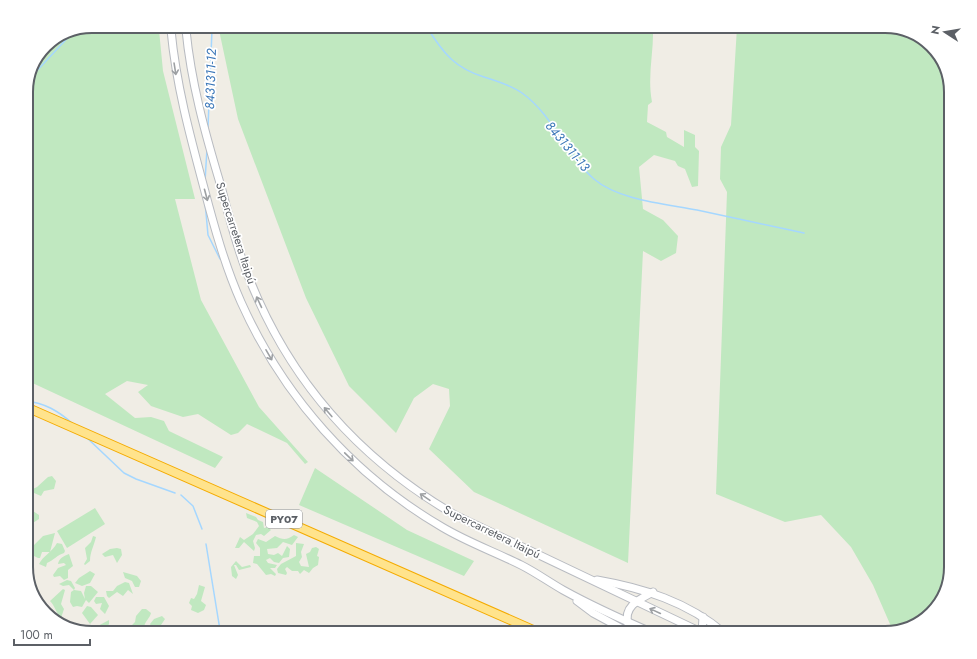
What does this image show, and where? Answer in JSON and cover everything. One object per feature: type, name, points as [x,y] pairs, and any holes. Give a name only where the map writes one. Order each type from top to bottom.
[{"type":"highway","name":"PY07","points":[[33,410],[524,626]]},
{"type":"street","name":"Supercarretera Itaipú","points":[[171,33],[181,102],[208,203],[226,260],[247,314],[281,374],[306,409],[342,450],[397,497],[449,530],[521,565],[563,590],[637,626]]},
{"type":"street","name":"Supercarretera Itaipú","points":[[186,33],[195,89],[215,168],[245,270],[276,336],[315,396],[338,424],[364,449],[424,496],[469,523],[687,626]]},
{"type":"street","points":[[589,579],[654,592],[703,617],[715,626]]},
{"type":"street","points":[[563,590],[593,613],[618,626]]},
{"type":"street","points":[[629,626],[629,610],[634,601],[654,592]]},
{"type":"street","points":[[702,626],[703,617]]},
{"type":"green space","points":[[159,33],[163,71],[195,199],[175,199],[201,300],[259,407],[308,462],[305,464],[287,443],[247,424],[238,433],[231,435],[198,414],[183,417],[151,406],[138,392],[148,385],[127,381],[105,394],[135,418],[151,417],[164,421],[169,431],[223,457],[215,468],[33,383],[33,88],[38,70],[43,59],[50,50],[59,43],[81,34]]},
{"type":"green space","points":[[220,33],[653,33],[650,74],[652,102],[648,105],[647,122],[666,132],[667,137],[684,147],[684,130],[695,135],[695,147],[699,151],[698,186],[692,187],[685,169],[678,166],[675,161],[654,155],[639,167],[643,209],[663,220],[678,236],[676,253],[661,261],[643,251],[628,563],[474,492],[429,449],[450,406],[449,389],[433,384],[414,398],[396,433],[349,386],[306,298],[238,119]]},
{"type":"green space","points":[[737,33],[885,33],[900,35],[918,43],[925,49],[925,52],[929,53],[936,63],[942,77],[944,92],[944,567],[941,586],[934,600],[924,611],[914,618],[900,624],[890,625],[873,585],[851,547],[821,515],[785,522],[716,494],[727,192],[720,179],[721,147],[731,125]]},
{"type":"green space","points":[[315,468],[407,530],[474,561],[464,576],[299,505]]},
{"type":"green space","points":[[52,476],[56,481],[54,489],[44,491],[41,496],[34,493],[33,489],[48,477]]},
{"type":"green space","points":[[95,508],[105,524],[67,548],[57,531]]},
{"type":"green space","points":[[33,511],[39,515],[39,519],[33,523]]},
{"type":"green space","points":[[246,513],[256,517],[258,520],[263,522],[264,528],[268,527],[271,530],[264,536],[261,534],[256,535],[253,541],[255,548],[254,551],[244,542],[239,548],[235,548],[240,537],[244,540],[253,534],[259,526],[257,522],[247,518]]},
{"type":"green space","points":[[55,533],[50,552],[42,552],[40,558],[38,558],[34,556],[33,546],[43,536]]},
{"type":"green space","points":[[294,535],[298,537],[292,545],[283,542],[277,548],[267,549],[268,554],[274,555],[278,553],[282,556],[287,546],[290,549],[289,557],[283,558],[279,563],[274,562],[270,558],[266,560],[268,563],[277,565],[275,568],[270,568],[276,574],[275,576],[271,574],[266,575],[257,564],[253,563],[254,556],[260,556],[260,548],[256,543],[258,539],[266,542],[275,536],[285,539]]},
{"type":"green space","points":[[93,536],[96,537],[91,552],[90,561],[85,565],[84,564],[87,559],[85,548],[91,542]]},
{"type":"green space","points":[[57,543],[62,544],[65,551],[64,553],[47,563],[46,567],[39,564],[53,549]]},
{"type":"green space","points":[[296,543],[304,544],[301,552],[302,557],[299,562],[301,566],[309,567],[306,554],[310,552],[312,548],[316,547],[319,549],[317,556],[319,557],[318,565],[309,573],[304,570],[300,574],[298,571],[292,571],[287,567],[285,569],[287,573],[286,575],[278,573],[277,569],[281,564],[296,556]]},
{"type":"green space","points":[[110,549],[121,549],[122,555],[117,563],[113,555],[105,557],[102,554]]},
{"type":"green space","points":[[69,554],[73,566],[68,570],[68,578],[64,580],[60,576],[54,577],[53,575],[58,568],[66,565],[64,563],[58,564],[59,560]]},
{"type":"green space","points":[[236,561],[242,567],[250,565],[251,567],[239,570],[236,565],[234,565],[238,575],[236,579],[232,576],[231,567]]},
{"type":"green space","points":[[90,571],[95,574],[90,583],[82,586],[75,583],[79,578]]},
{"type":"green space","points":[[123,572],[137,576],[141,581],[139,587],[135,587],[132,581],[125,578]]},
{"type":"green space","points":[[67,580],[71,581],[75,588],[74,590],[69,585],[63,586],[59,584]]},
{"type":"green space","points":[[125,582],[129,583],[133,594],[128,590],[123,596],[117,592],[109,598],[107,596],[106,591],[113,591],[117,586]]},
{"type":"green space","points":[[199,585],[205,587],[201,601],[206,605],[204,610],[198,613],[191,610],[192,606],[189,603],[191,598],[194,599],[197,594]]},
{"type":"green space","points":[[86,586],[91,586],[98,592],[89,603],[86,600],[82,607],[73,607],[70,602],[71,592],[74,590],[81,591],[85,599],[84,593]]},
{"type":"green space","points":[[63,589],[65,590],[61,604],[64,609],[61,617],[58,615],[50,601]]},
{"type":"green space","points":[[96,597],[104,597],[109,606],[105,614],[100,609],[102,603],[96,604],[94,601]]},
{"type":"green space","points":[[87,606],[91,607],[98,615],[90,624],[82,613]]},
{"type":"green space","points":[[142,609],[146,609],[151,613],[144,626],[131,626],[135,622],[136,616]]},
{"type":"green space","points":[[162,616],[165,619],[161,626],[151,626],[150,624],[154,619]]},
{"type":"green space","points":[[109,620],[108,626],[98,626]]},
{"type":"waterway","name":"8431311-12","points":[[208,127],[212,33]]},
{"type":"waterway","name":"8431311-13","points":[[431,33],[445,53],[465,69],[513,88],[533,102],[551,124],[575,159],[594,179],[604,186],[616,192],[643,200],[804,233]]},
{"type":"waterway","points":[[38,69],[66,40]]},
{"type":"waterway","name":"8431311-12","points":[[205,181],[207,149]]},
{"type":"waterway","name":"8431311-12","points":[[205,202],[208,235],[220,259]]},
{"type":"waterway","points":[[33,402],[51,408],[72,423]]},
{"type":"waterway","points":[[85,436],[124,473],[136,479],[175,493]]},
{"type":"waterway","points":[[181,495],[193,506],[202,529]]},
{"type":"waterway","points":[[206,544],[219,626]]}]
